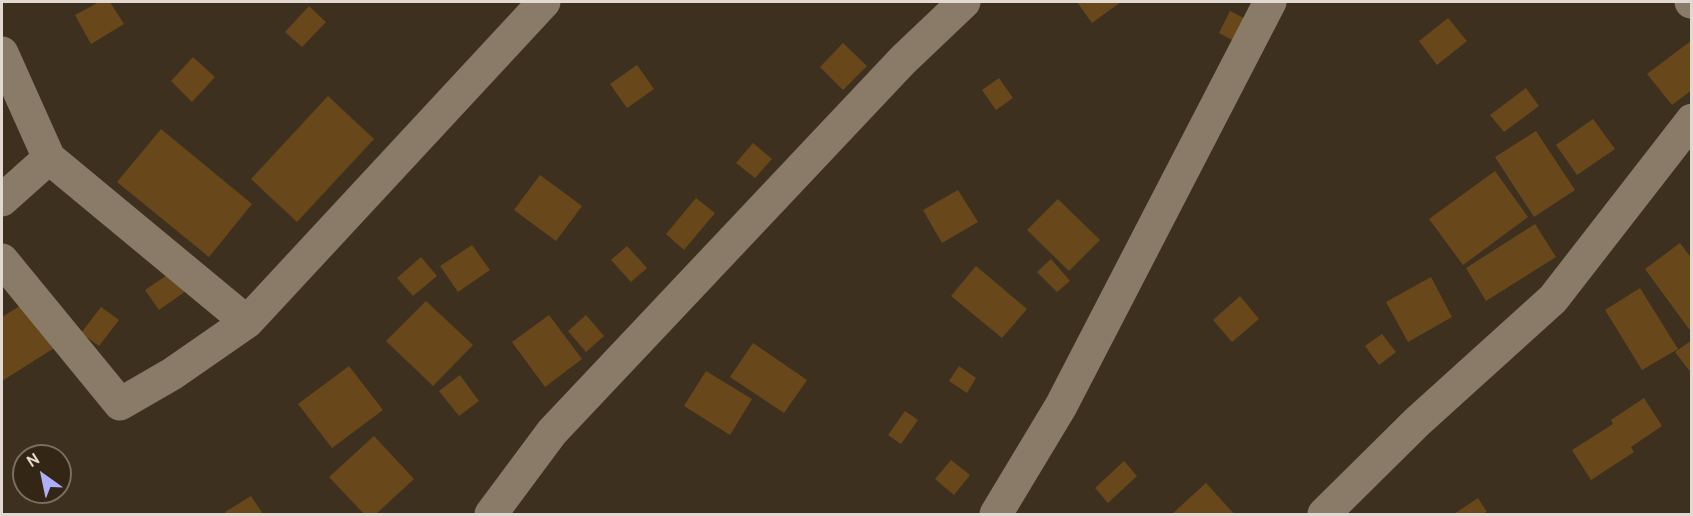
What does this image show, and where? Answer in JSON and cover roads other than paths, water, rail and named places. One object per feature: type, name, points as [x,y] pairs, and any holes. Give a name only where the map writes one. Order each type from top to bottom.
[{"type":"street","points":[[2,260],[120,404],[172,374],[247,322],[544,2]]},
{"type":"street","points":[[492,514],[552,432],[903,60],[964,2]]},
{"type":"street","points":[[996,514],[1061,406],[1270,2]]},
{"type":"street","points":[[2,54],[49,158],[247,322]]},
{"type":"street","points":[[1324,514],[1417,422],[1553,299],[1692,120]]},
{"type":"street","points":[[2,201],[49,158]]}]
